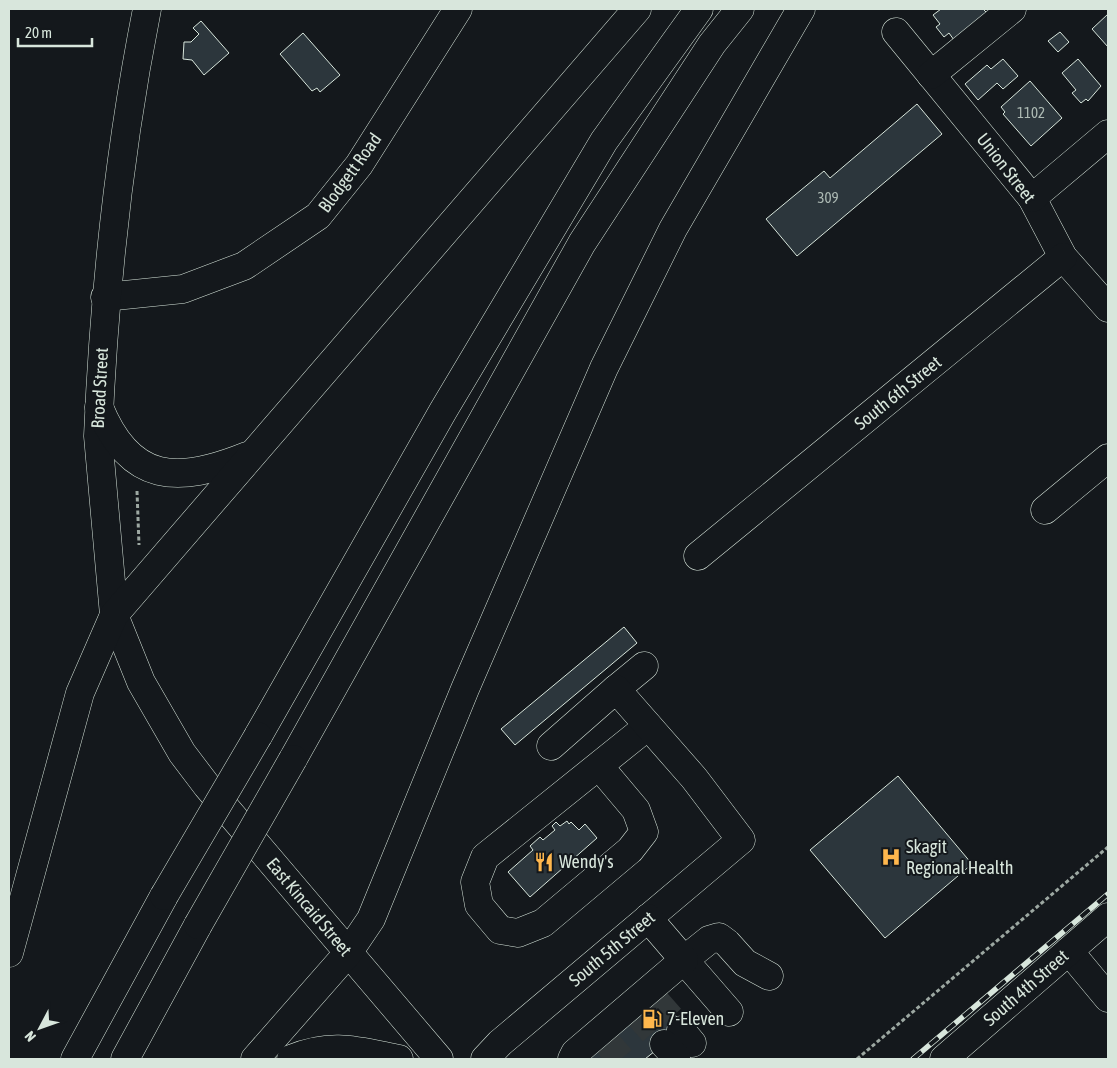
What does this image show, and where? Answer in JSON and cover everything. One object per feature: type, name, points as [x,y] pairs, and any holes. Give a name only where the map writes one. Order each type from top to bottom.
[{"type":"main road","name":"Broad Street","points":[[147,9],[133,79],[105,297],[98,436],[114,616],[141,682],[182,753]]},
{"type":"main road","name":"Blodgett Road","points":[[105,297],[183,290],[244,266],[318,216],[359,165],[458,9]]},
{"type":"main road","points":[[9,953],[80,694],[114,616],[637,9]]},
{"type":"main road","points":[[75,1059],[164,896],[258,736],[443,411],[604,142],[699,9]]},
{"type":"main road","points":[[125,1059],[198,925],[582,243],[712,44],[740,9]]},
{"type":"main road","points":[[255,1059],[348,953],[371,919],[466,689],[604,368],[673,229],[801,9]]},
{"type":"main road","points":[[931,75],[1012,9]]},
{"type":"main road","name":"Union Street","points":[[896,32],[1032,198],[1063,257],[1108,308]]},
{"type":"main road","points":[[1032,198],[1108,134]]},
{"type":"main road","name":"South 6th Street","points":[[698,556],[1063,257]]},
{"type":"main road","points":[[99,407],[108,430],[139,464],[169,473],[194,474],[218,468],[251,455]]},
{"type":"main road","points":[[1045,510],[1108,458]]},
{"type":"main road","points":[[550,746],[644,666]]},
{"type":"main road","points":[[599,766],[636,810],[644,832],[630,850],[543,923],[518,934],[500,930],[479,905],[475,882],[485,858],[648,726],[616,689]]},
{"type":"main road","name":"South 5th Street","points":[[485,1059],[500,1044],[741,840],[694,778],[648,726]]},
{"type":"main road","name":"East Kincaid Street","points":[[182,753],[207,786],[439,1059]]},
{"type":"main road","name":"South 4th Street","points":[[944,1059],[1108,917]]},
{"type":"main road","points":[[648,918],[729,1012]]},
{"type":"main road","points":[[588,1046],[709,940],[719,937],[728,943],[745,963],[769,976]]},
{"type":"main road","points":[[1069,951],[1108,998]]},
{"type":"main road","points":[[291,1059],[328,1048],[349,1049],[399,1059]]},
{"type":"path","points":[[137,484],[139,550]]},
{"type":"path","points":[[858,1059],[1108,847]]},
{"type":"building","points":[[941,9],[983,9],[987,13],[954,40],[949,33],[944,37],[936,27],[940,24],[933,15]]},
{"type":"building","points":[[1108,14],[1108,47],[1092,29]]},
{"type":"building","points":[[201,21],[229,53],[204,75],[192,60],[183,59],[184,42],[191,42],[199,34],[193,28]]},
{"type":"building","points":[[1060,32],[1069,42],[1058,52],[1048,41]]},
{"type":"building","points":[[303,33],[340,75],[320,92],[317,88],[312,91],[280,54]]},
{"type":"building","points":[[1003,59],[1018,76],[1003,89],[997,83],[978,100],[965,84],[987,65],[991,69]]},
{"type":"building","points":[[1078,59],[1101,86],[1088,101],[1086,99],[1081,103],[1072,93],[1076,90],[1062,73]]},
{"type":"building","points":[[1030,81],[1062,118],[1031,146],[1003,114],[1005,112],[1001,107]]},
{"type":"building","points":[[917,104],[942,134],[797,256],[766,219],[824,171],[830,178]]},
{"type":"building","points":[[624,627],[637,643],[515,745],[501,729]]},
{"type":"building","name":"Skagit Regional Health","points":[[898,776],[972,864],[885,938],[810,850]]},
{"type":"building","name":"Wendy's","points":[[567,821],[569,824],[571,822],[579,830],[585,824],[597,838],[530,897],[508,872],[533,850],[530,846],[540,837],[543,840],[555,830],[552,826],[556,822],[560,826]]},
{"type":"building","name":"7-Eleven","points":[[657,993],[685,1027],[645,1059],[585,1059]]},
{"type":"tunnel","points":[[652,997],[681,1030]]},
{"type":"tunnel","points":[[635,1011],[664,1044]]},
{"type":"tunnel","points":[[603,1038],[621,1059]]},
{"type":"railway","points":[[913,1059],[1108,894]]},
{"type":"place","name":"Skagit Regional Health","points":[[891,857]]},
{"type":"place","name":"Wendy's","points":[[544,862]]},
{"type":"place","name":"7-Eleven","points":[[652,1019]]}]
